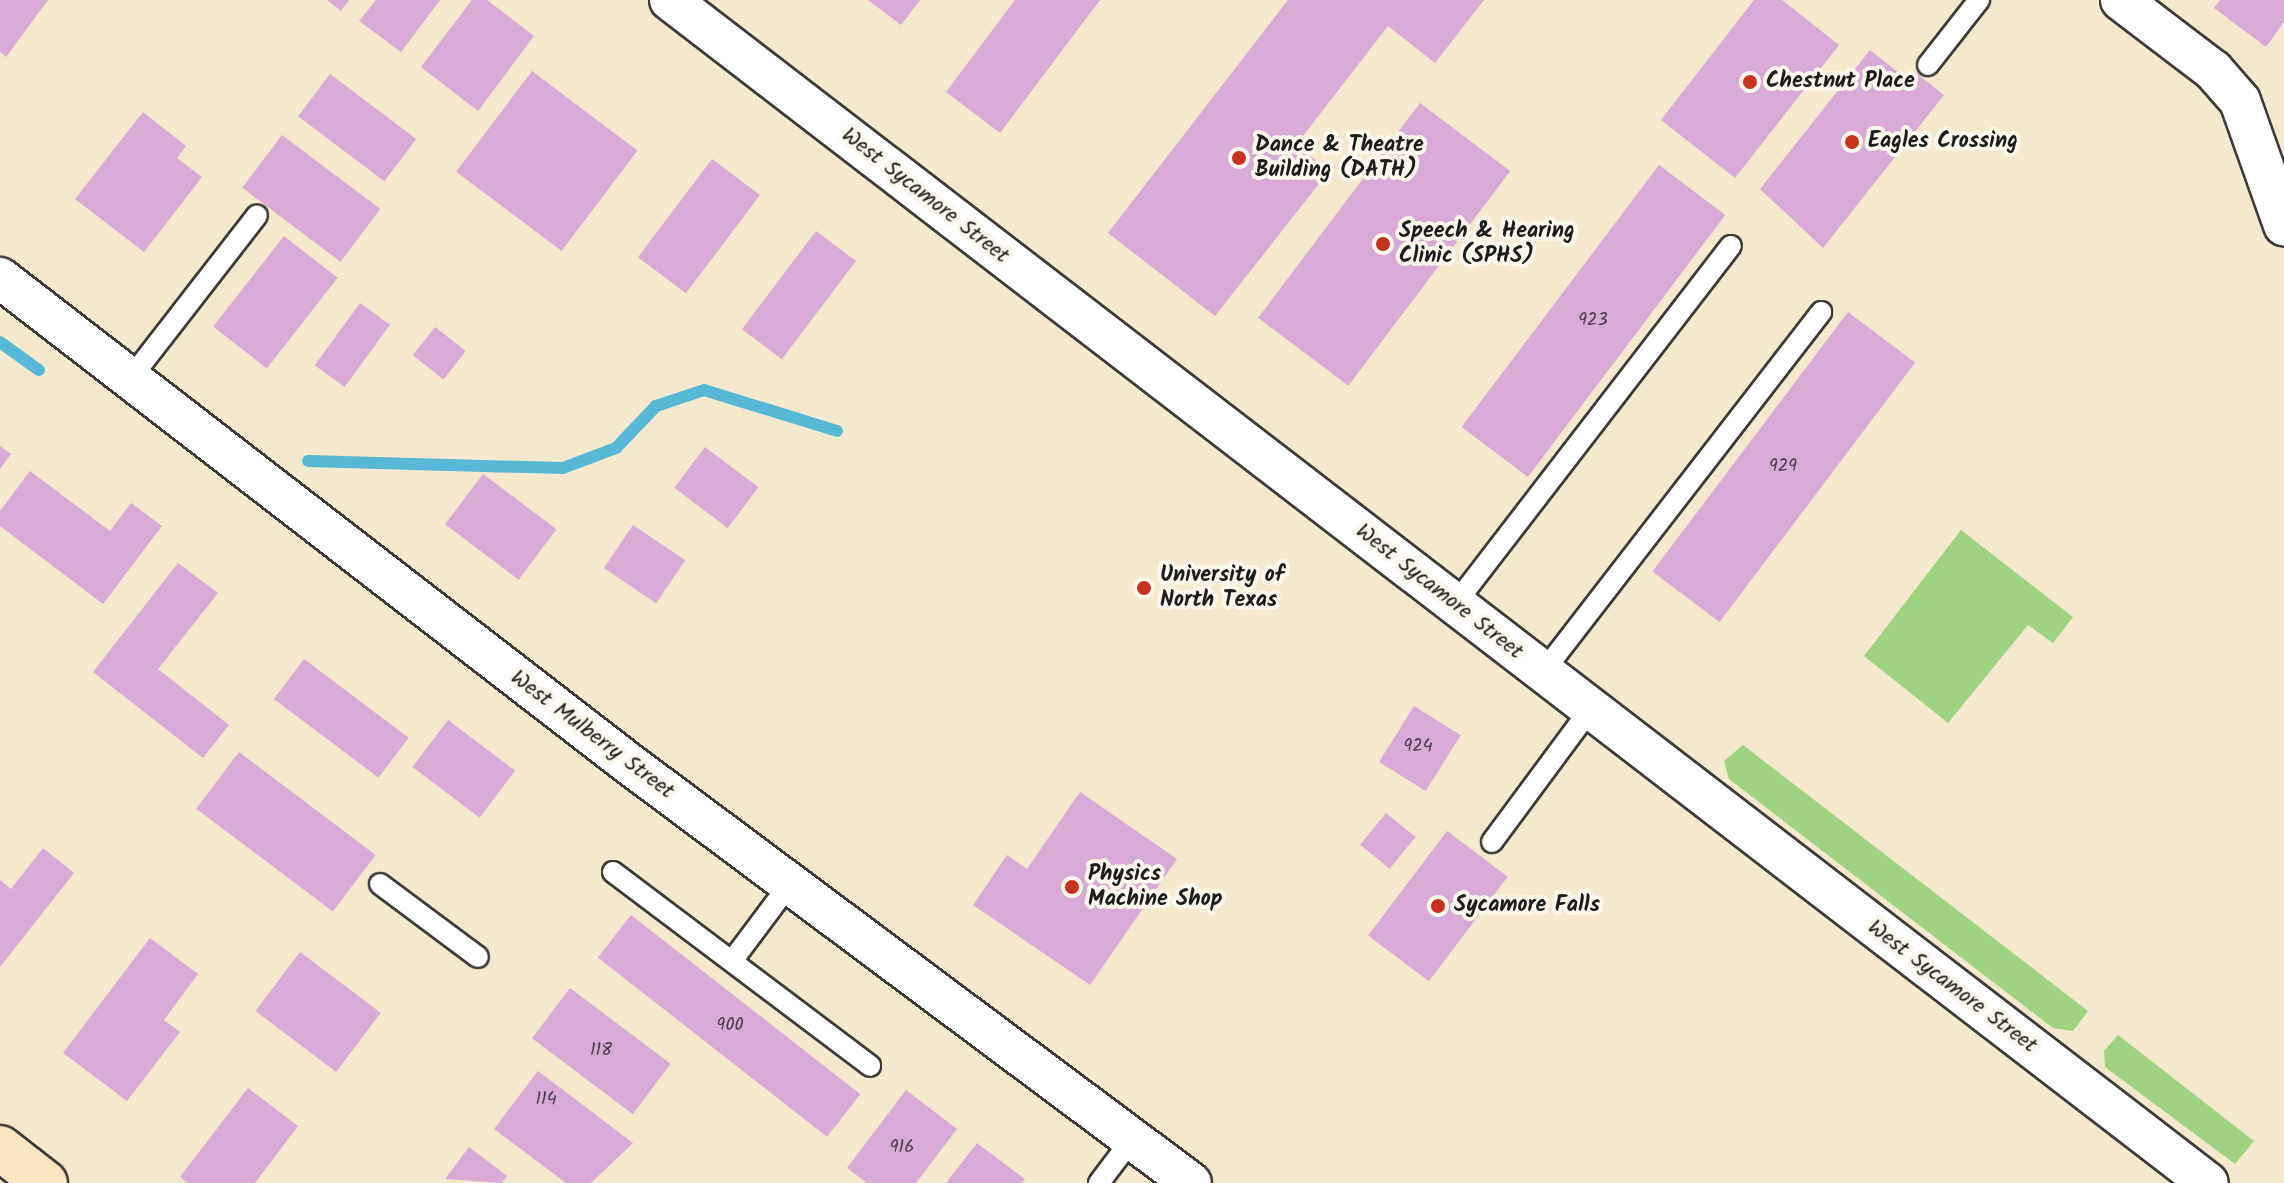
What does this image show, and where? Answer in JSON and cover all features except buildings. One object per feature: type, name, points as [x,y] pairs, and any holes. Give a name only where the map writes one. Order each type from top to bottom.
[{"type":"main road","points":[[0,1148],[45,1183]]},
{"type":"street","name":"West Sycamore Street","points":[[670,0],[2208,1183]]},
{"type":"street","points":[[2121,0],[2213,70],[2240,101],[2284,225]]},
{"type":"street","name":"West Mulberry Street","points":[[0,278],[1191,1183]]},
{"type":"lane","points":[[1928,65],[1979,0]]},
{"type":"lane","points":[[130,379],[257,215]]},
{"type":"lane","points":[[1455,604],[1731,246]]},
{"type":"lane","points":[[1543,672],[1821,312]]},
{"type":"lane","points":[[1492,842],[1591,708]]},
{"type":"lane","points":[[613,872],[870,1066]]},
{"type":"lane","points":[[732,961],[791,882]]},
{"type":"lane","points":[[380,884],[478,957]]},
{"type":"lane","points":[[1099,1183],[1132,1139]]},
{"type":"green space","points":[[1961,530],[2073,617],[2053,643],[2028,625],[1948,723],[1864,656]]},
{"type":"green space","points":[[1743,745],[2088,1011],[2073,1031],[2053,1028],[1729,779],[1724,761]]},
{"type":"green space","points":[[2118,1035],[2254,1141],[2235,1164],[2105,1067],[2104,1051]]},
{"type":"waterway","points":[[0,342],[39,370]]},
{"type":"waterway","points":[[308,461],[563,468],[616,448],[656,406],[704,390],[837,431]]},
{"type":"place","name":"Chestnut Place","points":[[1750,82]]},
{"type":"place","name":"Eagles Crossing","points":[[1852,142]]},
{"type":"place","name":"Dance & Theatre Building (DATH)","points":[[1239,158]]},
{"type":"place","name":"Speech & Hearing Clinic (SPHS)","points":[[1383,244]]},
{"type":"place","name":"University of North Texas","points":[[1144,588]]},
{"type":"place","name":"Physics Machine Shop","points":[[1072,887]]},
{"type":"place","name":"Sycamore Falls","points":[[1438,906]]}]
